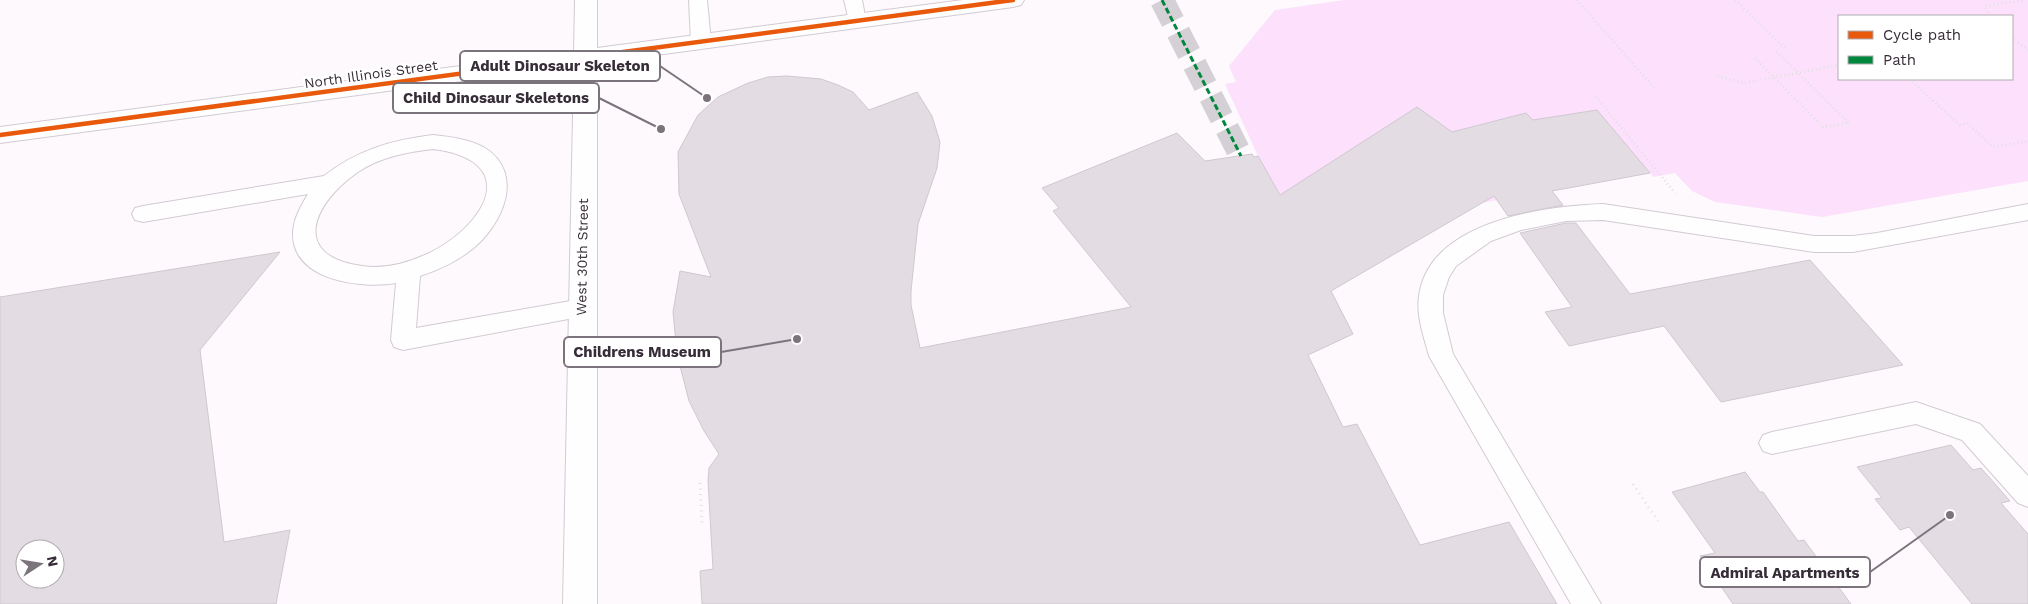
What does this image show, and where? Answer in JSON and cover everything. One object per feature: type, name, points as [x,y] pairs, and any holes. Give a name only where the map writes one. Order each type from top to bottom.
[{"type":"main road","name":"West 30th Street","points":[[580,604],[586,0]]},
{"type":"main road","name":"North Illinois Street","points":[[0,135],[701,42],[855,10],[1014,0]]},
{"type":"lane","points":[[698,0],[701,42]]},
{"type":"lane","points":[[424,143],[458,146],[479,154],[493,167],[498,184],[496,204],[484,224],[464,243],[439,260],[409,271],[379,276],[351,275],[328,268],[312,256],[304,240],[305,221],[314,201],[329,183],[351,166],[378,153],[406,145],[424,143]]},
{"type":"lane","points":[[143,214],[329,183]]},
{"type":"lane","points":[[1587,604],[1441,356],[1431,313],[1431,295],[1438,275],[1448,260],[1483,236],[1518,222],[1566,213],[1603,212],[1814,244],[1853,244],[2028,212]]},
{"type":"lane","points":[[409,271],[403,340],[582,308]]},
{"type":"lane","points":[[1772,443],[1916,413],[1971,432],[2028,495]]},
{"type":"path","points":[[1577,0],[1656,90]]},
{"type":"path","points":[[1735,0],[1784,48]]},
{"type":"path","points":[[1990,15],[1985,6],[2026,0]]},
{"type":"path","points":[[2013,38],[2028,50]]},
{"type":"path","points":[[1755,58],[1823,127],[1849,123],[1776,51]]},
{"type":"path","points":[[1718,76],[1732,82],[1744,83],[1838,65]]},
{"type":"path","points":[[1910,80],[1960,125],[1967,123],[1993,147],[2028,141]]},
{"type":"path","points":[[1596,97],[1702,226]]},
{"type":"path","points":[[700,483],[702,523]]},
{"type":"path","points":[[1634,484],[1658,521]]},
{"type":"shaded area","points":[[1344,0],[2028,0],[2028,181],[1822,217],[1715,202],[1692,191],[1675,173],[1653,177],[1650,173],[1481,203],[1304,211],[1280,195],[1258,156],[1225,84],[1236,82],[1229,66],[1275,10]]},
{"type":"building","points":[[787,76],[821,79],[838,85],[853,92],[869,110],[917,92],[932,116],[940,142],[937,168],[918,224],[911,291],[911,305],[920,348],[1131,307],[1053,211],[1059,208],[1042,188],[1177,133],[1205,161],[1252,154],[1254,157],[1258,156],[1280,195],[1417,107],[1452,132],[1526,113],[1533,120],[1597,110],[1650,173],[1552,191],[1563,205],[1508,216],[1494,196],[1331,291],[1353,334],[1308,355],[1343,427],[1357,424],[1420,545],[1509,522],[1557,604],[702,604],[700,571],[713,569],[708,481],[709,468],[719,454],[704,431],[689,401],[677,354],[673,312],[680,271],[711,277],[679,194],[678,152],[698,115],[718,97],[748,83],[768,77]]},
{"type":"building","points":[[1566,223],[1576,223],[1630,294],[1810,260],[1903,365],[1721,402],[1664,326],[1569,346],[1545,312],[1572,307],[1520,233]]},
{"type":"building","points":[[280,252],[200,350],[224,542],[290,530],[276,604],[0,604],[0,297]]},
{"type":"building","points":[[1951,445],[1973,470],[1981,468],[2010,501],[2001,503],[2028,534],[2028,604],[1972,604],[1909,527],[1900,530],[1875,499],[1882,498],[1857,467]]},
{"type":"building","points":[[1745,472],[1760,492],[1763,492],[1798,541],[1804,540],[1851,604],[1733,604],[1700,556],[1715,553],[1672,492]]},
{"type":"tunnel","points":[[1162,0],[1241,156]]},
{"type":"marked path","points":[[1162,0],[1241,156]]},
{"type":"cycle path","points":[[0,135],[1013,0]]},
{"type":"place","name":"Adult Dinosaur Skeleton","points":[[707,98]]},
{"type":"place","name":"Child Dinosaur Skeletons","points":[[661,129]]},
{"type":"place","name":"Childrens Museum","points":[[797,339]]},
{"type":"place","name":"Admiral Apartments","points":[[1950,515]]}]
